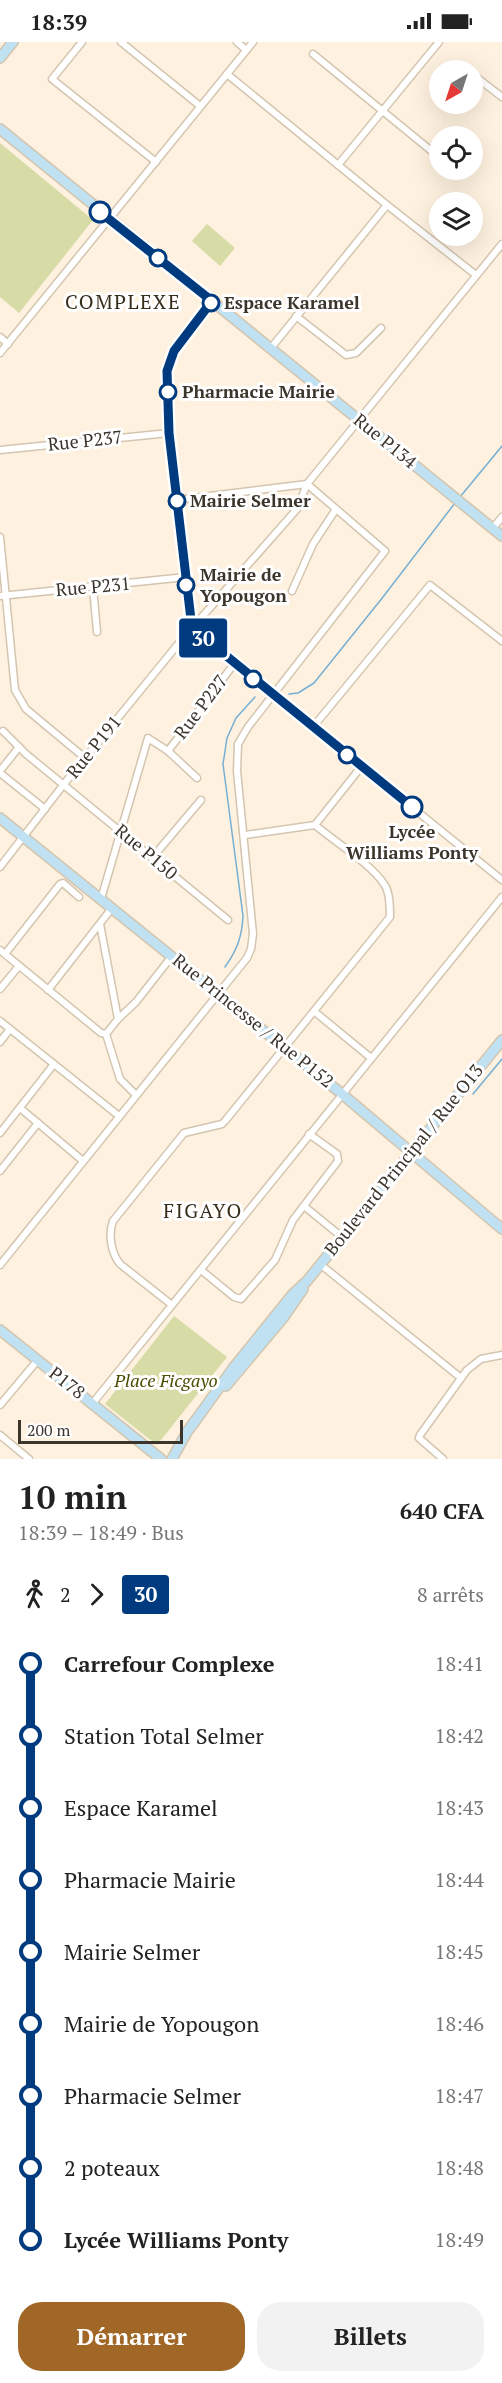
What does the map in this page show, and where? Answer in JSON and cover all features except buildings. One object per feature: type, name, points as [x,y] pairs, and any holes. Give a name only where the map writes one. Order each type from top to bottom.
[{"type":"street","points":[[0,58],[13,42]]},
{"type":"street","points":[[82,42],[52,79],[156,162]]},
{"type":"street","points":[[122,42],[200,106]]},
{"type":"street","points":[[237,42],[246,50]]},
{"type":"street","points":[[0,353],[253,42]]},
{"type":"street","points":[[338,165],[439,42]]},
{"type":"street","points":[[312,54],[429,149]]},
{"type":"street","points":[[227,74],[476,275]]},
{"type":"street","points":[[483,82],[502,97]]},
{"type":"street","name":"Rue P134","points":[[0,129],[502,536]]},
{"type":"street","points":[[271,348],[387,205]]},
{"type":"street","name":"Rue P191","points":[[0,867],[64,784],[192,628],[297,509],[307,484],[502,244]]},
{"type":"street","points":[[212,301],[170,357],[167,371],[169,433],[192,628],[502,880]]},
{"type":"street","points":[[296,316],[346,355],[352,356],[381,328]]},
{"type":"street","points":[[0,337],[8,344]]},
{"type":"street","name":"Rue P237","points":[[0,450],[169,433]]},
{"type":"street","points":[[0,1265],[3,1256],[247,958],[253,941],[237,750],[248,727],[272,694],[385,551],[307,484],[177,500]]},
{"type":"street","points":[[292,591],[313,544],[336,508]]},
{"type":"street","points":[[493,528],[502,517]]},
{"type":"street","points":[[0,537],[3,595],[15,690],[26,709],[85,758]]},
{"type":"street","name":"Rue P231","points":[[3,595],[186,578]]},
{"type":"street","points":[[313,727],[430,585],[502,641]]},
{"type":"street","points":[[93,587],[97,632]]},
{"type":"street","name":"Rue P227","points":[[168,751],[234,664]]},
{"type":"street","name":"Rue P150","points":[[3,731],[19,747],[228,920]]},
{"type":"street","points":[[101,899],[148,738],[168,751],[197,778]]},
{"type":"street","points":[[19,747],[1,768],[45,809]]},
{"type":"street","points":[[245,835],[315,825],[361,767]]},
{"type":"street","points":[[152,858],[201,800]]},
{"type":"street","name":"Rue Princesse / Rue P152","points":[[0,818],[219,993],[502,1229]]},
{"type":"street","points":[[172,1305],[115,1258],[111,1232],[113,1221],[184,1133],[222,1124],[388,920],[390,913],[384,883],[315,825]]},
{"type":"street","points":[[80,897],[63,883],[60,884],[2,952],[101,1033],[106,1034]]},
{"type":"street","points":[[92,1404],[502,897]]},
{"type":"street","points":[[48,990],[112,908]]},
{"type":"street","points":[[100,924],[118,1019]]},
{"type":"street","points":[[106,1034],[136,1002],[172,956]]},
{"type":"street","points":[[0,989],[19,966]]},
{"type":"street","points":[[315,1012],[371,1058]]},
{"type":"street","points":[[0,1021],[119,1116]]},
{"type":"street","points":[[0,1042],[10,1029]]},
{"type":"street","points":[[106,1034],[120,1079],[136,1095]]},
{"type":"street","name":"Boulevard Principal / Rue O13","points":[[172,1459],[193,1424],[283,1318],[320,1264],[502,1040]]},
{"type":"street","points":[[0,1133],[54,1064]]},
{"type":"street","points":[[20,1108],[83,1161]]},
{"type":"street","points":[[2,1166],[38,1123]]},
{"type":"street","points":[[201,1270],[234,1297],[241,1299],[275,1260],[287,1230],[338,1161],[337,1154],[309,1134]]},
{"type":"street","points":[[304,1206],[342,1237]]},
{"type":"street","points":[[320,1264],[461,1378]]},
{"type":"street","name":"P178","points":[[0,1330],[161,1459]]},
{"type":"street","points":[[443,1459],[423,1444],[420,1435],[461,1378],[481,1359],[502,1355]]},
{"type":"street","points":[[2,1400],[37,1360]]},
{"type":"street","points":[[0,1435],[29,1459]]},
{"type":"green space","points":[[0,143],[93,220],[19,313],[0,297]]},
{"type":"green space","points":[[207,224],[235,248],[220,266],[192,241]]},
{"type":"green space","name":"Place Ficgayo","points":[[174,1316],[227,1357],[157,1445],[105,1404]]},
{"type":"waterway","points":[[460,497],[502,446]]},
{"type":"waterway","points":[[289,694],[298,693],[314,683],[455,503]]},
{"type":"waterway","points":[[225,967],[238,943],[243,916],[223,764],[227,738],[236,718],[255,697]]},
{"type":"waterway","points":[[473,1094],[502,1059]]},
{"type":"bus line","name":"30","points":[[100,212],[212,301],[170,357],[167,371],[169,433],[192,628],[412,807]]},
{"type":"place","name":"Espace Karamel","points":[[211,303]]},
{"type":"place","name":"Pharmacie Mairie","points":[[168,392]]},
{"type":"place","name":"Mairie Selmer","points":[[177,501]]},
{"type":"place","name":"Mairie de Yopougon","points":[[186,585]]},
{"type":"place","name":"Lycée Williams Ponty","points":[[412,807]]},
{"type":"district","name":"COMPLEXE","points":[[123,302]]},
{"type":"district","name":"FIGAYO","points":[[203,1211]]}]
